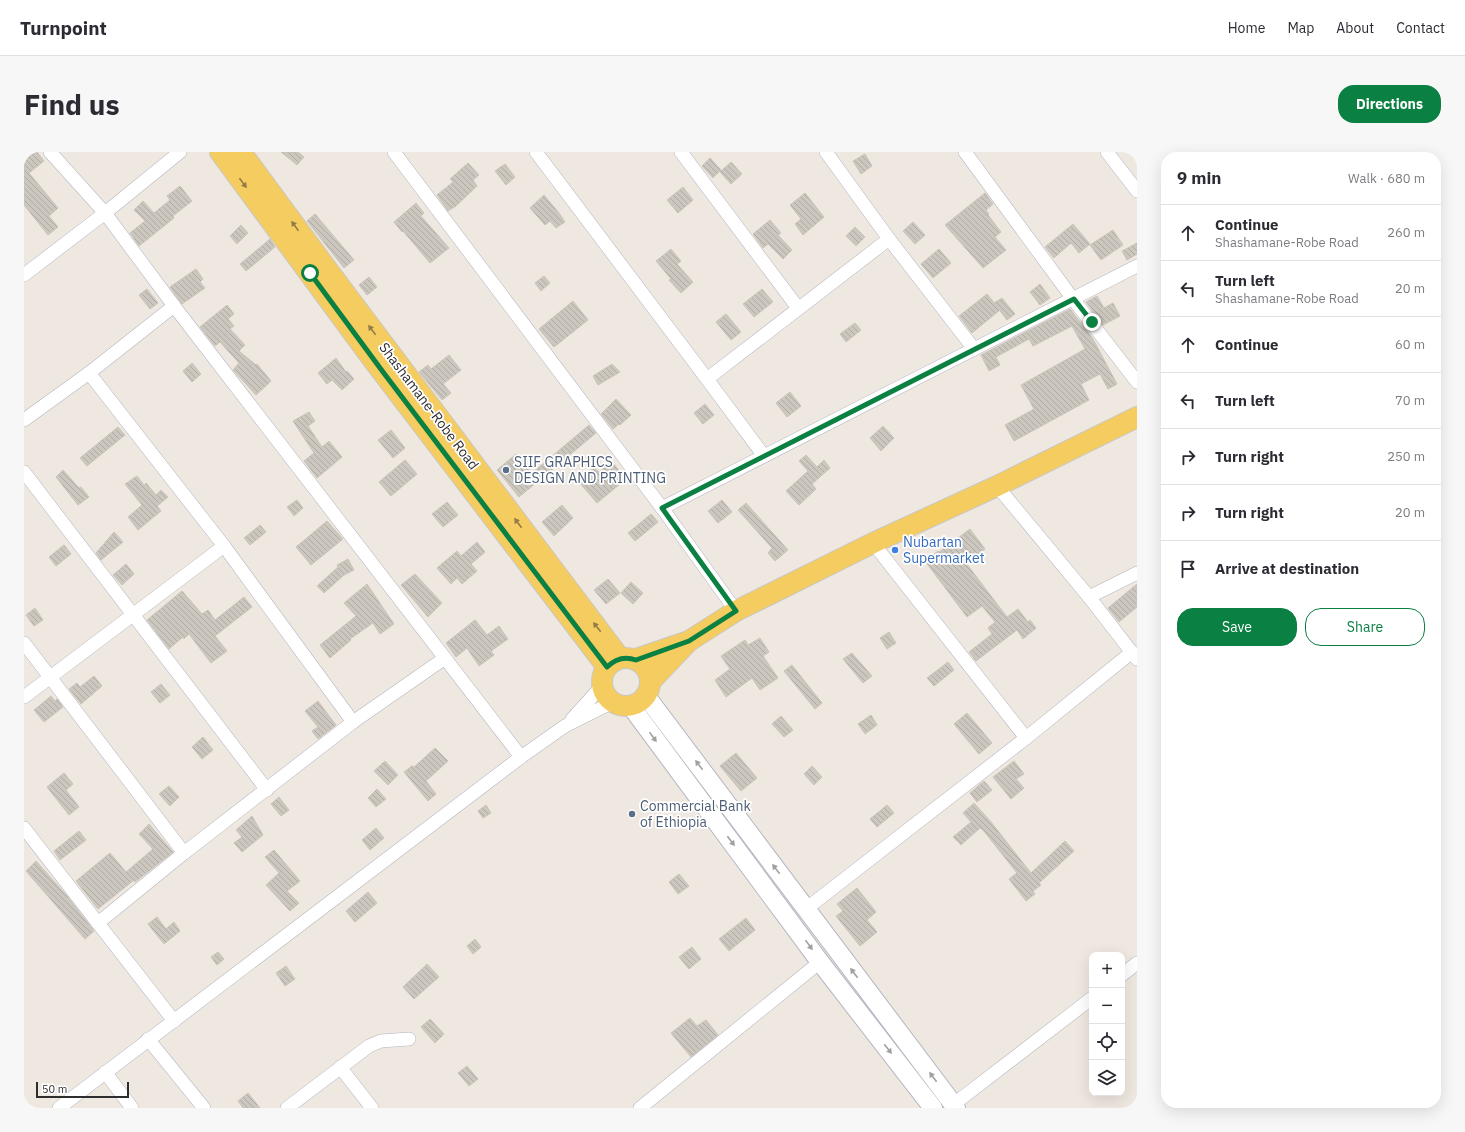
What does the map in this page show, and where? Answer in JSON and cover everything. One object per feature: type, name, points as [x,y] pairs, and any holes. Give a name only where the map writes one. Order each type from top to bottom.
[{"type":"main road","name":"Shashamane-Robe Road","points":[[220,152],[373,360],[621,661],[641,662],[648,670],[628,694]]},
{"type":"main road","name":"Shashamane-Robe Road","points":[[240,152],[337,284],[621,661]]},
{"type":"main road","points":[[628,694],[689,641],[736,611],[1137,417]]},
{"type":"main road","points":[[689,641],[621,661],[602,679],[628,694],[684,745],[955,1106]]},
{"type":"main road","points":[[628,694],[820,962],[933,1108]]},
{"type":"street","points":[[50,152],[105,213],[174,306],[521,757]]},
{"type":"street","points":[[24,275],[105,213],[180,152]]},
{"type":"street","points":[[394,152],[662,508],[736,611]]},
{"type":"street","points":[[536,152],[764,456]]},
{"type":"street","points":[[681,152],[798,308]]},
{"type":"street","points":[[965,152],[1137,382]]},
{"type":"street","points":[[1107,152],[1137,191]]},
{"type":"street","points":[[829,153],[889,239],[974,349]]},
{"type":"street","points":[[707,379],[889,239]]},
{"type":"street","points":[[662,508],[1137,266]]},
{"type":"street","points":[[24,420],[89,373],[174,306]]},
{"type":"street","points":[[89,373],[224,546],[353,722]]},
{"type":"street","points":[[24,472],[267,790]]},
{"type":"street","points":[[806,909],[1026,738],[1135,656],[1089,597],[997,486]]},
{"type":"street","points":[[874,543],[1026,738]]},
{"type":"street","points":[[24,697],[224,546]]},
{"type":"street","points":[[1089,597],[1137,573]]},
{"type":"street","points":[[24,643],[184,853]]},
{"type":"street","points":[[98,923],[184,853],[353,722],[445,658]]},
{"type":"street","points":[[59,1108],[521,757],[565,726],[628,694]]},
{"type":"street","points":[[565,726],[628,694]]},
{"type":"street","points":[[24,828],[174,1021]]},
{"type":"street","points":[[640,1108],[820,962]]},
{"type":"street","points":[[1125,973],[1137,963]]},
{"type":"street","points":[[955,1106],[1089,1000]]},
{"type":"street","points":[[148,1039],[204,1108]]},
{"type":"street","points":[[287,1108],[369,1046],[381,1041],[409,1039]]},
{"type":"street","points":[[340,1067],[372,1108]]},
{"type":"street","points":[[105,1072],[132,1108]]},
{"type":"building","points":[[24,152],[37,152],[44,161],[29,173],[58,208],[49,216],[58,227],[48,235],[24,205]]},
{"type":"building","points":[[281,152],[298,152],[304,157],[297,165]]},
{"type":"building","points":[[865,154],[872,166],[861,174],[853,161]]},
{"type":"building","points":[[710,158],[721,170],[713,178],[702,166]]},
{"type":"building","points":[[731,162],[742,174],[731,184],[720,172]]},
{"type":"building","points":[[468,163],[479,175],[473,180],[477,186],[456,206],[448,211],[437,195],[453,182],[450,179]]},
{"type":"building","points":[[505,164],[515,177],[506,185],[495,171]]},
{"type":"building","points":[[180,186],[192,201],[173,216],[174,218],[139,246],[130,233],[145,221],[134,210],[143,201],[154,213],[170,200],[167,196]]},
{"type":"building","points":[[683,187],[693,200],[678,213],[667,200]]},
{"type":"building","points":[[805,193],[824,217],[803,235],[795,224],[801,219],[790,205]]},
{"type":"building","points":[[985,193],[993,204],[986,210],[989,214],[988,215],[1001,232],[995,237],[1006,250],[983,268],[945,225]]},
{"type":"building","points":[[544,195],[565,222],[556,228],[550,221],[545,225],[530,208]]},
{"type":"building","points":[[416,203],[424,213],[421,216],[449,248],[430,263],[394,222]]},
{"type":"building","points":[[315,214],[354,260],[344,268],[307,221]]},
{"type":"building","points":[[770,220],[781,233],[778,235],[792,250],[783,259],[768,244],[763,248],[753,234]]},
{"type":"building","points":[[913,222],[925,235],[915,244],[903,231]]},
{"type":"building","points":[[1073,224],[1090,244],[1079,253],[1071,243],[1054,258],[1045,247]]},
{"type":"building","points":[[241,225],[248,233],[237,244],[230,236]]},
{"type":"building","points":[[855,227],[865,237],[856,246],[846,236]]},
{"type":"building","points":[[1113,230],[1123,245],[1101,260],[1090,245]]},
{"type":"building","points":[[270,239],[275,247],[246,271],[240,264]]},
{"type":"building","points":[[1137,243],[1137,254],[1127,260],[1122,251]]},
{"type":"building","points":[[671,249],[681,261],[677,264],[693,282],[681,293],[669,280],[671,279],[656,261]]},
{"type":"building","points":[[939,249],[951,263],[933,278],[921,264]]},
{"type":"building","points":[[196,269],[203,279],[200,282],[205,288],[182,304],[170,287]]},
{"type":"building","points":[[544,276],[550,283],[541,291],[535,283]]},
{"type":"building","points":[[369,277],[377,287],[367,295],[359,285]]},
{"type":"building","points":[[1040,284],[1050,298],[1040,305],[1030,292]]},
{"type":"building","points":[[147,289],[158,303],[150,309],[139,295]]},
{"type":"building","points":[[762,289],[773,302],[754,317],[743,304]]},
{"type":"building","points":[[987,294],[1000,310],[972,333],[959,316]]},
{"type":"building","points":[[1097,296],[1104,308],[1113,303],[1120,316],[1103,325],[1086,302]]},
{"type":"building","points":[[1002,298],[1015,314],[1007,320],[994,303]]},
{"type":"building","points":[[573,301],[588,320],[554,347],[539,329]]},
{"type":"building","points":[[227,305],[234,314],[228,319],[234,326],[230,329],[245,345],[239,351],[256,365],[257,364],[271,381],[256,395],[233,370],[239,363],[220,342],[215,346],[200,327]]},
{"type":"building","points":[[1070,309],[1093,339],[1117,384],[1108,389],[1100,374],[1081,384],[1089,400],[1014,441],[1005,425],[1034,409],[1021,385],[1085,349],[1072,326],[1033,346],[1029,339],[996,357],[1000,365],[989,371],[981,355]]},
{"type":"building","points":[[726,314],[741,332],[731,340],[716,322]]},
{"type":"building","points":[[855,323],[861,330],[846,342],[840,334]]},
{"type":"building","points":[[449,355],[461,370],[443,384],[451,393],[442,400],[419,372],[428,365],[431,369]]},
{"type":"building","points":[[336,358],[346,372],[347,371],[354,379],[342,390],[332,380],[327,384],[318,373]]},
{"type":"building","points":[[192,363],[201,374],[192,382],[183,371]]},
{"type":"building","points":[[612,364],[620,372],[598,385],[593,376]]},
{"type":"building","points":[[790,392],[801,406],[787,417],[776,403]]},
{"type":"building","points":[[616,399],[631,415],[613,429],[601,414]]},
{"type":"building","points":[[705,404],[714,415],[703,424],[694,413]]},
{"type":"building","points":[[309,412],[315,421],[308,426],[322,447],[329,441],[342,457],[317,478],[304,461],[314,453],[293,421]]},
{"type":"building","points":[[589,425],[596,433],[519,497],[497,470],[516,454],[532,473]]},
{"type":"building","points":[[883,426],[894,438],[881,451],[870,438]]},
{"type":"building","points":[[118,427],[125,435],[87,466],[80,458]]},
{"type":"building","points":[[391,430],[405,448],[393,458],[378,440]]},
{"type":"building","points":[[806,455],[817,467],[824,460],[830,468],[812,484],[816,489],[799,505],[786,491],[808,471],[799,461]]},
{"type":"building","points":[[405,460],[417,474],[391,496],[379,482]]},
{"type":"building","points":[[612,462],[626,479],[597,503],[578,481],[594,467],[599,472]]},
{"type":"building","points":[[63,470],[89,497],[78,505],[56,477]]},
{"type":"building","points":[[137,476],[144,485],[146,483],[156,495],[161,490],[168,497],[157,506],[161,511],[138,530],[128,517],[142,505],[125,484]]},
{"type":"building","points":[[297,500],[303,508],[294,516],[287,507]]},
{"type":"building","points":[[722,500],[732,512],[718,523],[708,511]]},
{"type":"building","points":[[447,502],[458,515],[443,527],[432,514]]},
{"type":"building","points":[[746,503],[788,550],[775,561],[768,553],[772,548],[738,510]]},
{"type":"building","points":[[562,505],[573,518],[554,536],[542,522]]},
{"type":"building","points":[[651,514],[658,522],[635,541],[628,533]]},
{"type":"building","points":[[327,521],[343,539],[311,565],[296,547]]},
{"type":"building","points":[[260,525],[266,532],[250,545],[244,538]]},
{"type":"building","points":[[970,529],[985,549],[966,563],[1007,617],[1018,609],[1028,622],[1030,620],[1036,628],[1023,639],[1017,630],[976,661],[969,652],[992,634],[988,628],[995,622],[982,606],[967,617],[925,561]]},
{"type":"building","points":[[114,532],[123,542],[101,560],[96,553]]},
{"type":"building","points":[[477,542],[485,552],[471,564],[477,571],[462,584],[457,578],[451,584],[437,568],[457,551],[461,556]]},
{"type":"building","points":[[64,545],[71,554],[56,566],[49,557]]},
{"type":"building","points":[[348,559],[354,570],[344,575],[324,593],[317,586],[338,567],[337,565]]},
{"type":"building","points":[[126,564],[134,574],[122,585],[113,575]]},
{"type":"building","points":[[415,574],[442,603],[428,617],[401,585]]},
{"type":"building","points":[[608,579],[620,593],[606,604],[594,590]]},
{"type":"building","points":[[631,582],[643,593],[633,604],[621,593]]},
{"type":"building","points":[[367,584],[394,624],[380,634],[373,623],[350,639],[351,640],[330,658],[320,645],[356,616],[344,603]]},
{"type":"building","points":[[1137,584],[1137,607],[1119,622],[1108,608]]},
{"type":"building","points":[[182,591],[202,614],[208,610],[215,620],[244,597],[252,607],[215,636],[227,651],[211,663],[189,634],[169,649],[147,620]]},
{"type":"building","points":[[35,608],[43,620],[34,626],[26,615]]},
{"type":"building","points":[[475,620],[487,635],[499,626],[508,639],[491,651],[494,655],[479,666],[467,648],[456,657],[446,643]]},
{"type":"building","points":[[889,632],[896,643],[887,649],[880,638]]},
{"type":"building","points":[[760,638],[769,652],[763,656],[778,678],[760,690],[752,678],[726,697],[715,680],[730,669],[721,656],[745,640],[748,645]]},
{"type":"building","points":[[852,653],[872,676],[863,683],[843,659]]},
{"type":"building","points":[[948,662],[954,670],[934,686],[927,678]]},
{"type":"building","points":[[792,665],[822,703],[815,709],[784,671]]},
{"type":"building","points":[[94,676],[102,686],[81,704],[69,689],[77,683],[80,687]]},
{"type":"building","points":[[161,684],[170,695],[160,703],[151,692]]},
{"type":"building","points":[[51,696],[55,701],[57,699],[63,707],[44,722],[34,710]]},
{"type":"building","points":[[318,701],[336,725],[318,739],[312,731],[318,727],[305,711]]},
{"type":"building","points":[[967,713],[992,743],[979,754],[954,724]]},
{"type":"building","points":[[871,715],[877,725],[865,734],[858,724]]},
{"type":"building","points":[[781,716],[793,730],[784,737],[772,724]]},
{"type":"building","points":[[203,737],[213,750],[202,759],[192,747]]},
{"type":"building","points":[[435,748],[448,761],[426,781],[436,794],[428,801],[404,772],[412,766],[414,767]]},
{"type":"building","points":[[736,753],[757,778],[741,791],[720,766]]},
{"type":"building","points":[[385,761],[398,775],[388,785],[374,771]]},
{"type":"building","points":[[1014,761],[1024,774],[1016,779],[1024,788],[1011,799],[993,777]]},
{"type":"building","points":[[812,766],[822,777],[814,785],[804,774]]},
{"type":"building","points":[[64,773],[73,784],[66,790],[79,807],[69,815],[47,787]]},
{"type":"building","points":[[984,781],[992,790],[977,802],[970,793]]},
{"type":"building","points":[[169,786],[179,797],[170,806],[159,794]]},
{"type":"building","points":[[377,789],[386,799],[376,807],[368,798]]},
{"type":"building","points":[[279,797],[289,810],[281,816],[271,804]]},
{"type":"building","points":[[974,803],[1031,873],[1065,841],[1074,851],[1039,883],[1041,885],[1033,891],[1035,894],[1026,901],[1009,879],[1017,873],[983,830],[980,828],[961,845],[953,837],[971,822],[963,813]]},
{"type":"building","points":[[486,805],[491,813],[483,818],[478,811]]},
{"type":"building","points":[[887,805],[894,813],[877,827],[870,819]]},
{"type":"building","points":[[252,816],[263,835],[242,852],[234,843],[242,837],[236,830]]},
{"type":"building","points":[[149,824],[173,852],[135,882],[134,880],[98,909],[76,881],[110,853],[126,872],[153,849],[139,834]]},
{"type":"building","points":[[376,828],[384,838],[370,850],[362,840]]},
{"type":"building","points":[[79,831],[86,840],[60,860],[54,851]]},
{"type":"building","points":[[274,850],[300,881],[287,891],[299,903],[290,911],[266,885],[279,873],[265,857]]},
{"type":"building","points":[[36,861],[67,896],[94,931],[85,939],[26,871]]},
{"type":"building","points":[[679,874],[689,886],[678,894],[669,882]]},
{"type":"building","points":[[857,888],[876,912],[867,920],[877,932],[860,946],[836,916],[843,911],[837,904]]},
{"type":"building","points":[[368,892],[377,903],[355,922],[346,911]]},
{"type":"building","points":[[157,917],[166,929],[174,922],[180,931],[164,944],[148,924]]},
{"type":"building","points":[[746,918],[755,930],[729,951],[719,939]]},
{"type":"building","points":[[475,939],[481,947],[473,954],[467,946]]},
{"type":"building","points":[[692,947],[701,959],[689,969],[679,957]]},
{"type":"building","points":[[218,952],[224,959],[217,965],[211,957]]},
{"type":"building","points":[[427,964],[439,977],[414,999],[403,987]]},
{"type":"building","points":[[286,966],[295,979],[285,986],[276,973]]},
{"type":"building","points":[[690,1018],[697,1026],[706,1020],[718,1035],[691,1057],[671,1033]]},
{"type":"building","points":[[430,1019],[444,1034],[435,1043],[421,1027]]},
{"type":"building","points":[[467,1066],[478,1079],[469,1086],[458,1073]]},
{"type":"building","points":[[248,1093],[260,1108],[243,1108],[238,1101]]},
{"type":"place","name":"SIIF GRAPHICS DESIGN AND PRINTING","points":[[506,470]]},
{"type":"place","name":"Nubartan Supermarket","points":[[895,550]]},
{"type":"place","name":"Commercial Bank of Ethiopia","points":[[632,814]]},
{"type":"route","points":[[310,273],[383,372],[607,667],[615,660],[620,658],[628,657],[636,660],[689,641],[736,611],[662,508],[1074,299],[1092,322]]}]
